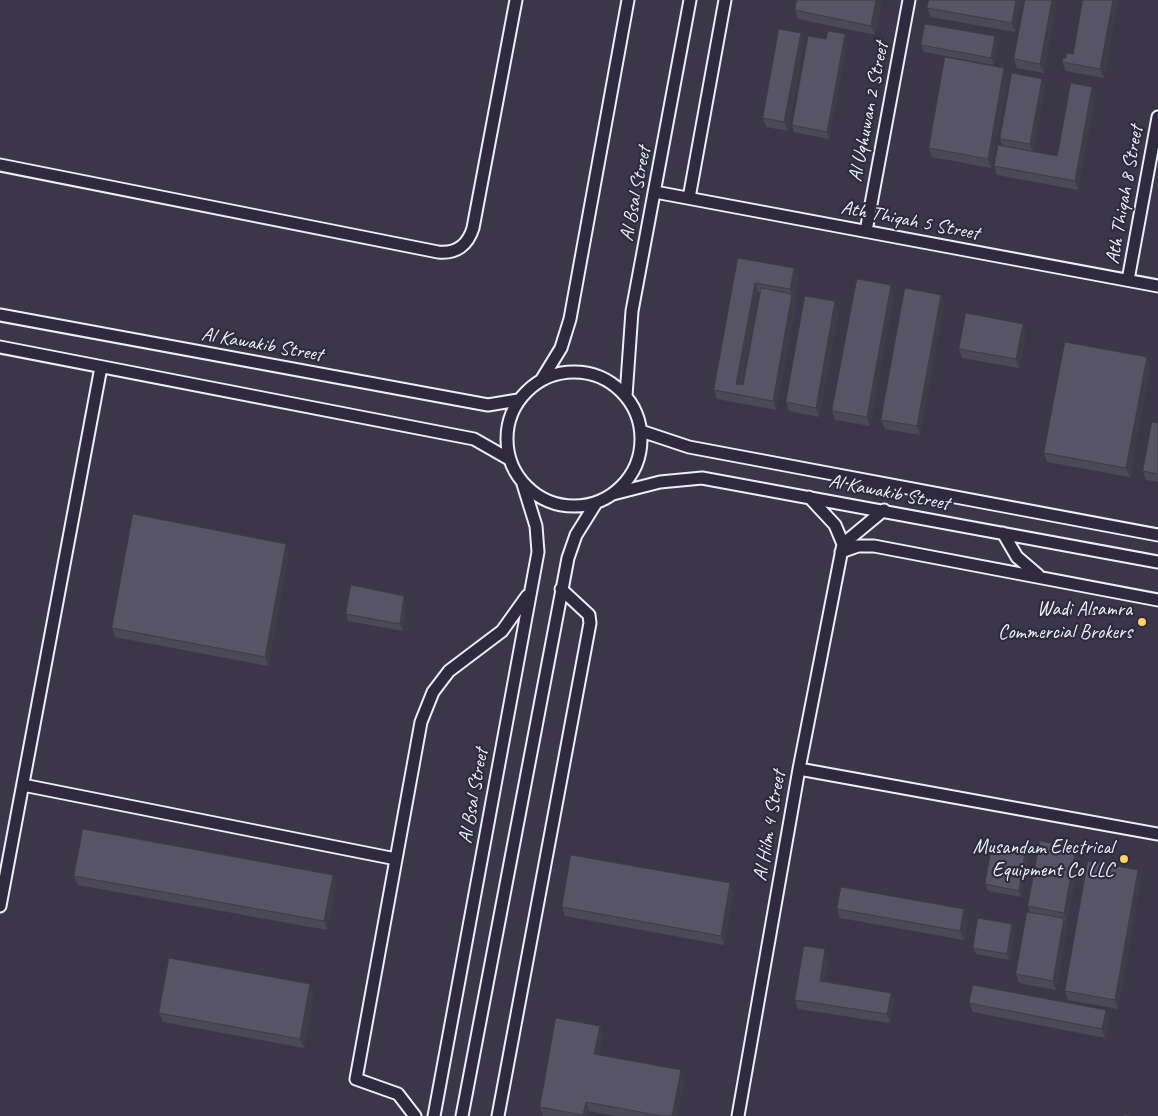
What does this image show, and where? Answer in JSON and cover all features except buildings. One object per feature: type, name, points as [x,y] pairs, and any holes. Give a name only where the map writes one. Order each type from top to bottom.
[{"type":"street","points":[[0,165],[438,252],[452,252],[463,246],[472,228],[516,0]]},
{"type":"street","name":"Al Bsal Street","points":[[542,379],[561,348],[570,319],[628,0]]},
{"type":"street","name":"Al Bsal Street","points":[[626,396],[632,311],[656,192],[690,0]]},
{"type":"street","points":[[689,198],[725,0]]},
{"type":"street","name":"Al Uqhuwan 2 Street","points":[[866,231],[908,0]]},
{"type":"street","name":"Ath Thiqah 8 Street","points":[[1128,280],[1158,117]]},
{"type":"street","name":"Ath Thiqah 5 Street","points":[[656,192],[1158,286]]},
{"type":"street","name":"Al Kawakib Street","points":[[0,315],[488,405],[518,400]]},
{"type":"street","points":[[0,348],[474,439],[509,459]]},
{"type":"street","points":[[0,906],[101,367]]},
{"type":"street","points":[[578,371],[596,375],[612,383],[626,396],[638,418],[641,431],[641,449],[636,466],[626,482],[613,494],[596,503],[564,506],[549,502],[523,484],[509,459],[506,428],[518,400],[542,379],[559,373],[578,371]]},
{"type":"street","name":"Al Kawakib Street","points":[[641,431],[689,448],[1158,535]]},
{"type":"street","name":"Al Kawakib Street","points":[[613,494],[660,482],[702,478],[884,510],[1158,562]]},
{"type":"street","name":"Al Bsal Street","points":[[434,1116],[538,552],[536,526],[523,484]]},
{"type":"street","points":[[809,497],[835,525],[842,548]]},
{"type":"street","points":[[462,1116],[561,589],[568,558],[576,535],[596,503]]},
{"type":"street","points":[[842,548],[884,510]]},
{"type":"street","points":[[1003,533],[1018,557],[1042,578]]},
{"type":"street","points":[[842,548],[874,546],[1158,600]]},
{"type":"street","name":"Al Hilm 4 Street","points":[[738,1116],[799,769],[842,548]]},
{"type":"street","points":[[498,1116],[590,623],[589,615],[561,589]]},
{"type":"street","points":[[415,1116],[398,1094],[356,1079],[421,722],[433,692],[449,671],[502,631],[514,617],[530,591]]},
{"type":"street","points":[[799,769],[1158,834]]},
{"type":"street","points":[[23,785],[396,859]]},
{"type":"shaded area","points":[[0,0],[1158,0],[1158,1116],[0,1116]]},
{"type":"place","name":"Wadi Alsamra Commercial Brokers","points":[[1142,622]]},
{"type":"place","name":"Musandam Electrical Equipment Co LLC","points":[[1124,859]]}]
